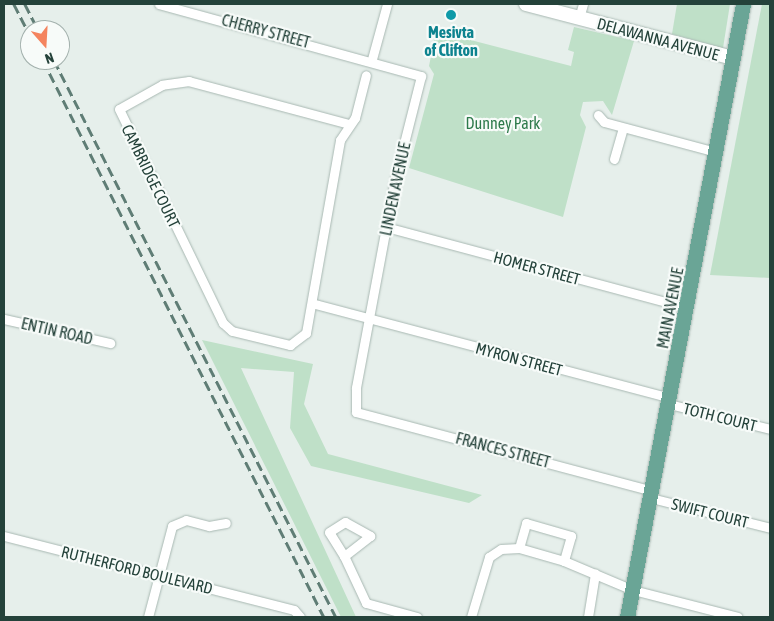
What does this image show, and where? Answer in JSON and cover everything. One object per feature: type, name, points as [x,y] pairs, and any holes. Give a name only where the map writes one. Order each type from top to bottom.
[{"type":"main road","name":"MAIN AVENUE","points":[[627,617],[688,308],[743,4]]},
{"type":"street","name":"CHERRY STREET","points":[[159,4],[372,59]]},
{"type":"street","points":[[372,59],[387,4]]},
{"type":"street","name":"DELAWANNA AVENUE","points":[[526,4],[733,58]]},
{"type":"street","points":[[579,18],[583,4]]},
{"type":"street","name":"LINDEN AVENUE","points":[[354,410],[386,227],[421,76],[372,59]]},
{"type":"street","name":"CAMBRIDGE COURT","points":[[349,124],[189,80],[162,85],[119,109],[227,328],[298,343],[306,333],[315,304],[340,140],[349,124],[366,75]]},
{"type":"street","points":[[598,115],[604,122],[623,128],[716,152]]},
{"type":"street","points":[[614,159],[623,128]]},
{"type":"street","name":"HOMER STREET","points":[[386,227],[688,308]]},
{"type":"street","points":[[315,304],[369,319]]},
{"type":"street","name":"ENTIN ROAD","points":[[4,318],[110,343]]},
{"type":"street","name":"MYRON STREET","points":[[369,319],[669,401]]},
{"type":"street","name":"TOTH COURT","points":[[669,401],[770,429]]},
{"type":"street","name":"FRANCES STREET","points":[[354,410],[651,494]]},
{"type":"street","name":"SWIFT COURT","points":[[651,494],[770,528]]},
{"type":"street","points":[[148,617],[158,576],[175,523],[226,523]]},
{"type":"street","points":[[519,548],[526,523],[571,536],[564,561]]},
{"type":"street","name":"RUTHERFORD BOULEVARD","points":[[4,536],[294,610],[300,617]]},
{"type":"street","points":[[471,617],[489,557],[501,549],[519,548],[564,561],[632,590],[738,617]]},
{"type":"street","points":[[344,556],[366,603],[417,617]]},
{"type":"street","points":[[588,617],[595,574]]},
{"type":"green space","points":[[677,4],[730,4],[723,48],[672,34]]},
{"type":"green space","points":[[762,4],[770,4],[770,278],[710,275]]},
{"type":"green space","name":"Dunney Park","points":[[574,27],[634,41],[612,115],[603,101],[583,102],[580,115],[586,127],[563,217],[409,168],[434,74],[429,66],[436,31],[571,66],[574,52],[568,50]]},
{"type":"green space","points":[[202,340],[313,364],[304,404],[328,454],[482,495],[469,503],[311,466],[290,428],[294,372],[241,368],[356,617],[341,617]]},
{"type":"railway","points":[[14,4],[22,20]]},
{"type":"railway","points":[[25,4],[33,20]]},
{"type":"railway","points":[[48,70],[324,617]]},
{"type":"railway","points":[[59,70],[336,617]]},
{"type":"place","name":"Mesivta of Clifton","points":[[451,15]]}]
